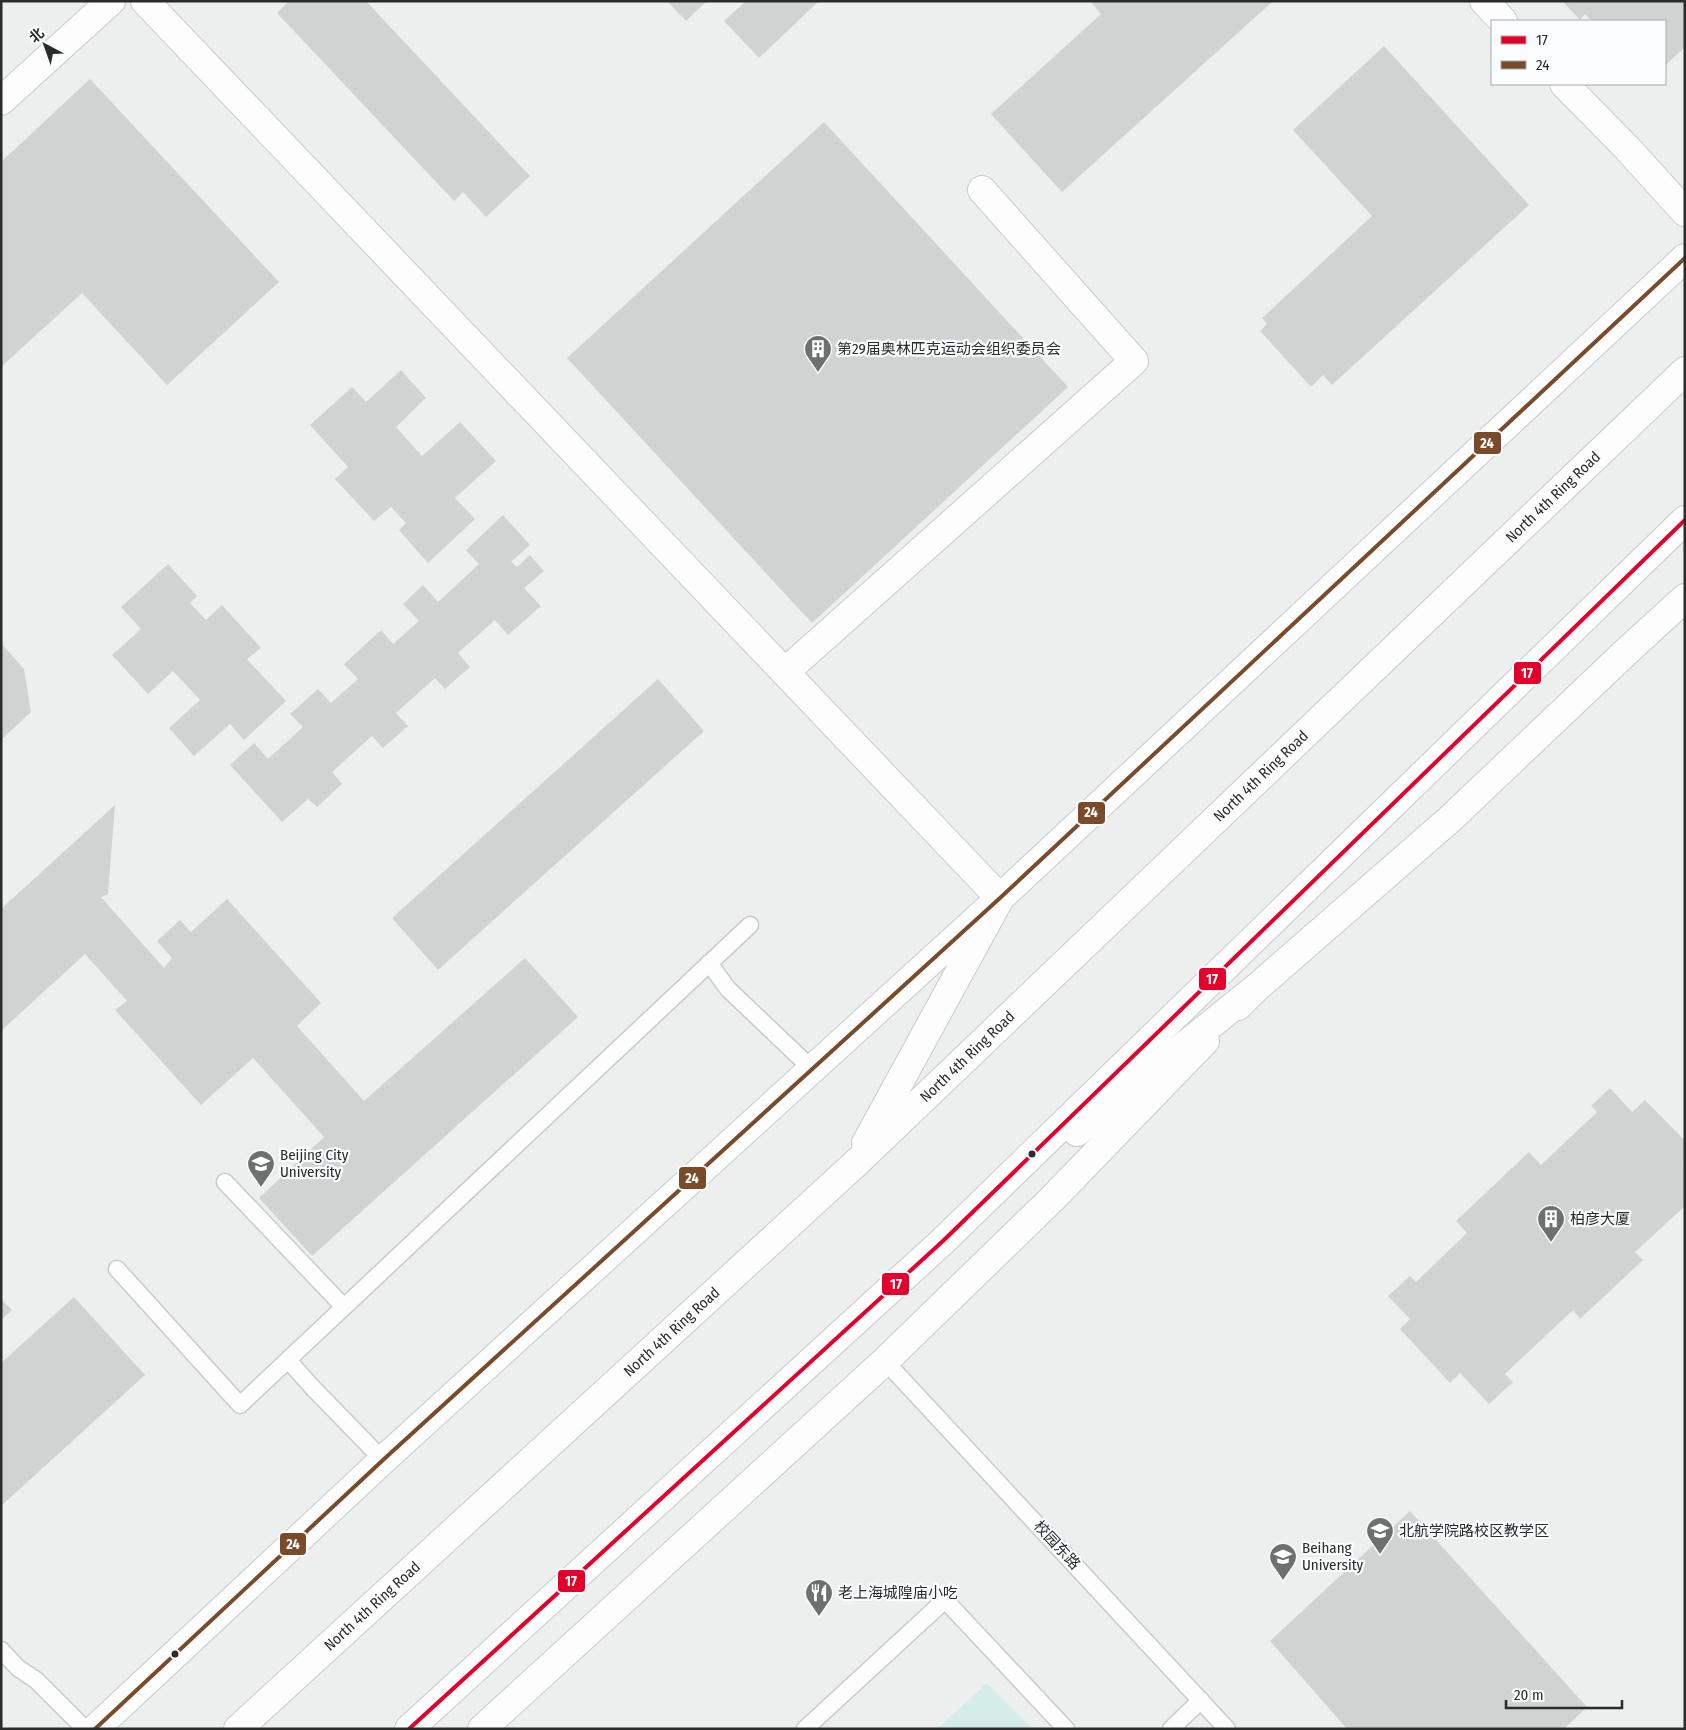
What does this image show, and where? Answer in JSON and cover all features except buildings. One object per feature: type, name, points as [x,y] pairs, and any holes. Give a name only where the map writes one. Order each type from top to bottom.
[{"type":"main road","points":[[1,101],[111,1]]},
{"type":"main road","points":[[145,1],[1000,898]]},
{"type":"main road","points":[[1484,1],[1502,20]]},
{"type":"main road","points":[[1565,85],[1627,148],[1685,212]]},
{"type":"main road","points":[[785,672],[1134,361],[982,190]]},
{"type":"main road","points":[[95,1729],[383,1460],[1000,898],[1677,266],[1685,238]]},
{"type":"main road","name":"North 4th Ring Road","points":[[238,1729],[854,1165],[1685,371]]},
{"type":"main road","points":[[409,1729],[944,1240],[1685,520]]},
{"type":"main road","points":[[944,1240],[1255,989],[1450,819],[1685,598]]},
{"type":"main road","points":[[854,1165],[1000,898]]},
{"type":"main road","points":[[482,1729],[885,1361],[1052,1199],[1255,989]]},
{"type":"lane","points":[[117,1269],[240,1404],[750,925]]},
{"type":"lane","points":[[709,963],[728,989],[813,1070]]},
{"type":"lane","points":[[225,1182],[343,1306]]},
{"type":"lane","points":[[288,1360],[383,1460]]},
{"type":"lane","name":"校园东路","points":[[885,1361],[1227,1729]]},
{"type":"lane","points":[[805,1729],[945,1600],[1066,1729]]},
{"type":"lane","points":[[1,1650],[18,1668],[36,1680],[85,1729]]},
{"type":"lane","points":[[1171,1729],[1201,1700]]},
{"type":"shaded area","points":[[987,1683],[1033,1729],[937,1729]]},
{"type":"transit line","name":"24","points":[[95,1729],[383,1460],[1000,898],[1685,258]]},
{"type":"transit line","name":"17","points":[[409,1729],[944,1240],[1685,520]]},
{"type":"place","name":"第29届奥林匹克运动会组织委员会","points":[[818,373]]},
{"type":"place","name":"Beijing City University","points":[[261,1188]]},
{"type":"place","name":"柏彦大厦","points":[[1551,1243]]},
{"type":"place","name":"北航学院路校区教学区","points":[[1380,1555]]},
{"type":"place","name":"Beihang University","points":[[1283,1581]]},
{"type":"place","name":"老上海城隍庙小吃","points":[[819,1617]]}]
